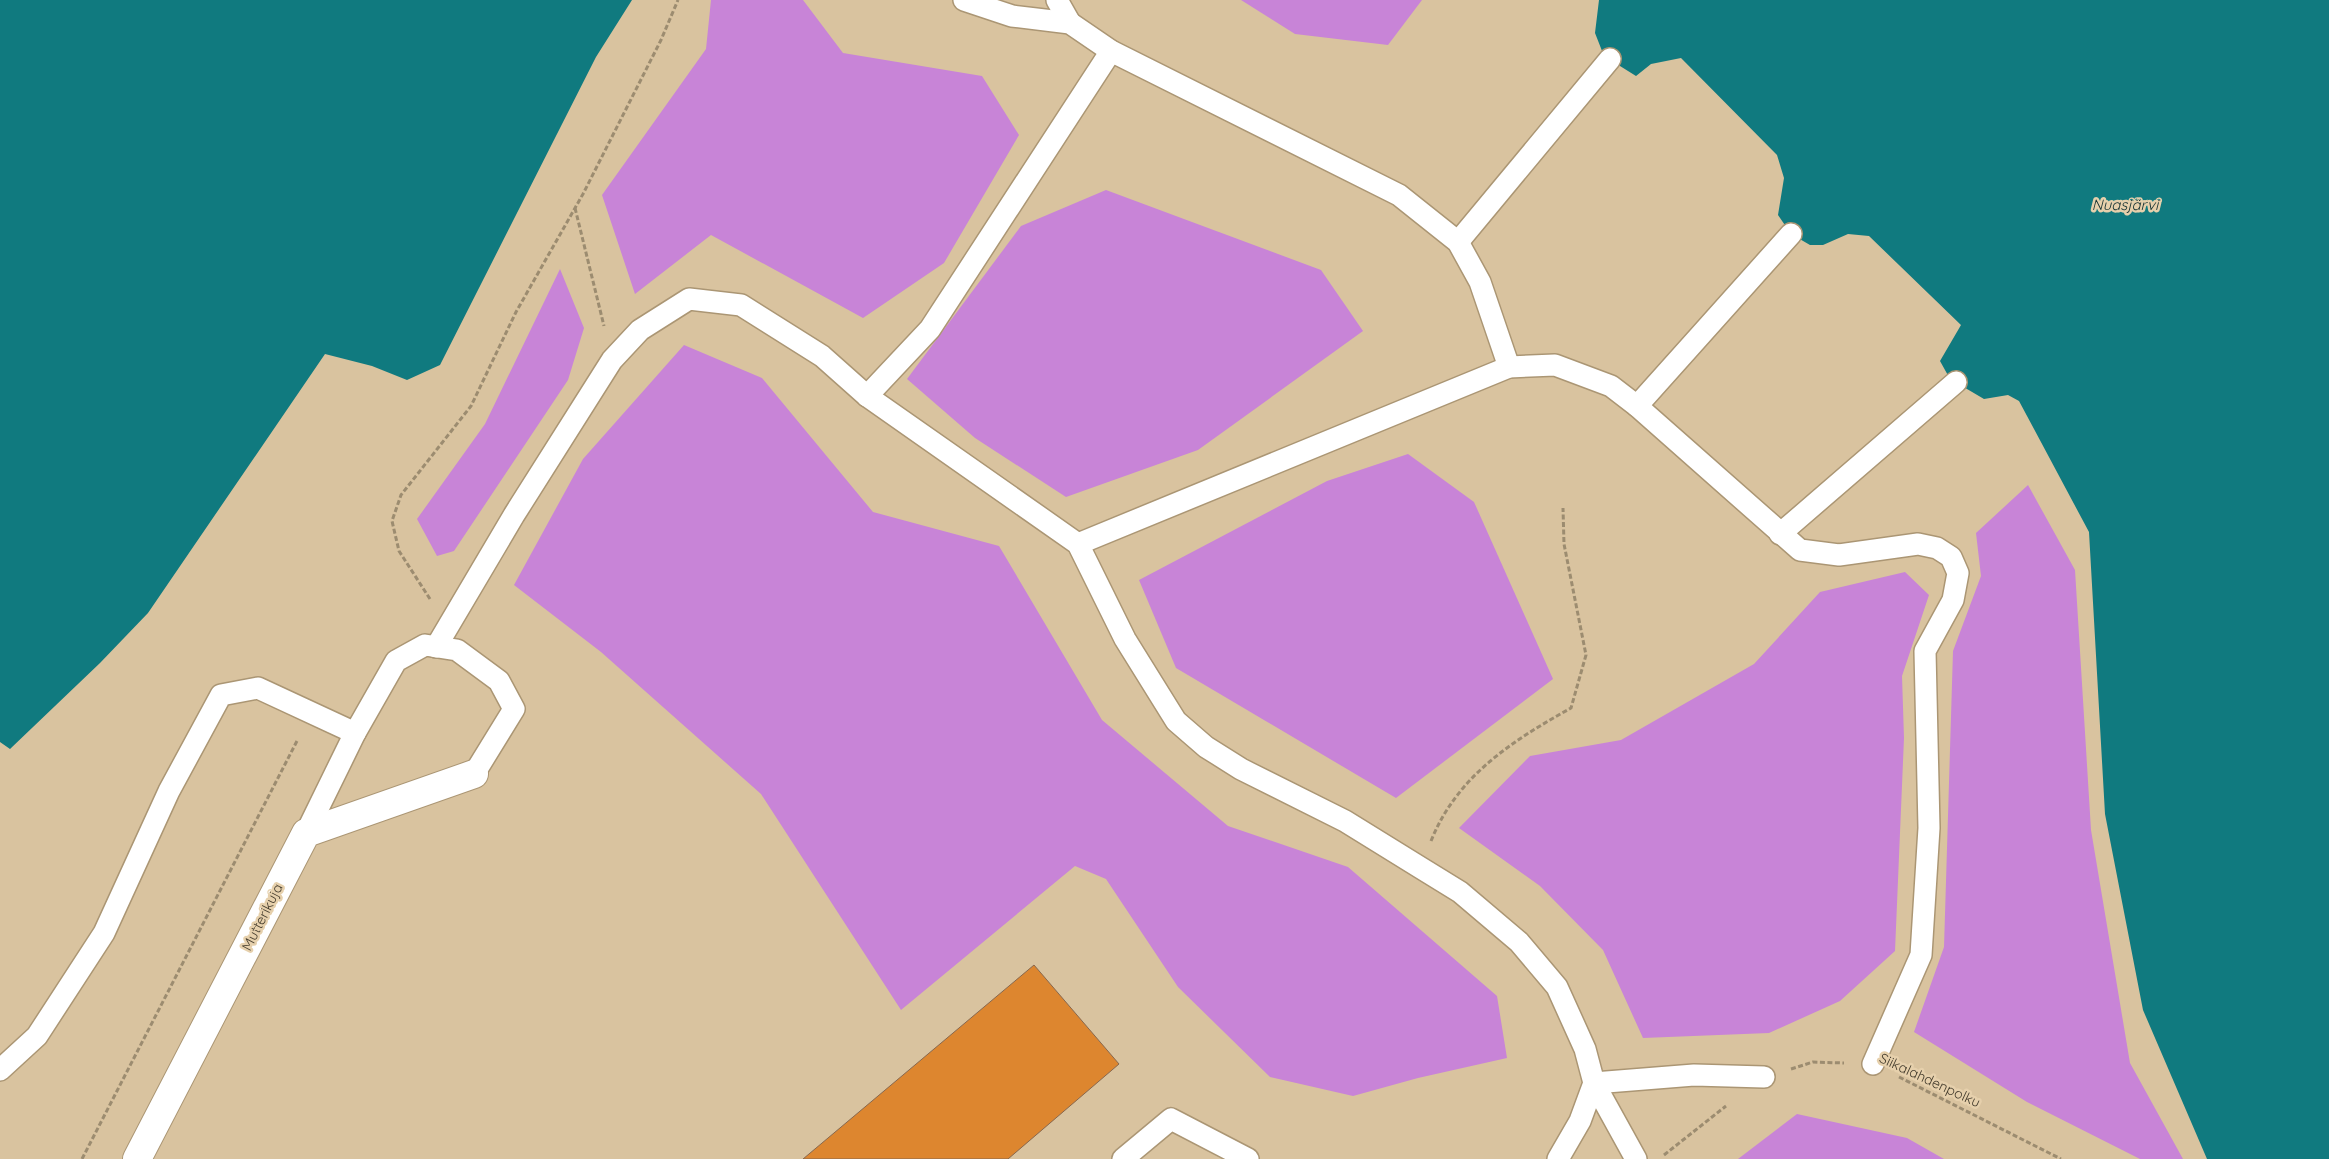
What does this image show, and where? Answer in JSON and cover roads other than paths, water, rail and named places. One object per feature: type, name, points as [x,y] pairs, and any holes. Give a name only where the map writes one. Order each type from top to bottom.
[{"type":"street","points":[[306,833],[474,774]]},
{"type":"street","name":"Mutterikuja","points":[[137,1159],[306,833]]},
{"type":"lane","points":[[964,0],[1012,16],[1070,23]]},
{"type":"lane","points":[[1057,0],[1070,23],[1111,51],[1399,195],[1458,242],[1480,282],[1509,367]]},
{"type":"lane","points":[[867,396],[930,329],[1111,51]]},
{"type":"lane","points":[[1458,242],[1610,59]]},
{"type":"lane","points":[[1637,406],[1791,234]]},
{"type":"lane","points":[[436,647],[514,515],[612,360],[640,330],[689,299],[741,305],[822,356],[867,396],[1078,544],[1125,638],[1176,721],[1206,747],[1241,769],[1345,821],[1460,892],[1519,942],[1557,987],[1585,1049],[1594,1083],[1636,1159]]},
{"type":"lane","points":[[1078,544],[1509,367],[1555,365],[1611,386],[1637,406],[1800,550],[1838,555],[1918,544],[1937,548],[1951,558],[1958,574],[1953,600],[1925,651],[1929,828],[1921,955],[1873,1064]]},
{"type":"lane","points":[[1780,534],[1956,382]]},
{"type":"lane","points":[[306,833],[355,733],[396,661],[425,645],[457,650],[499,681],[514,709],[474,774]]},
{"type":"lane","points":[[0,1070],[37,1036],[104,934],[168,791],[221,695],[258,688],[355,733]]},
{"type":"lane","points":[[1594,1083],[1694,1075],[1764,1077]]},
{"type":"lane","points":[[1558,1159],[1580,1121],[1594,1083]]},
{"type":"lane","points":[[1123,1159],[1171,1119],[1248,1159]]},
{"type":"water","points":[[0,0],[632,0],[596,57],[440,365],[407,380],[372,366],[325,354],[148,613],[100,663],[10,749],[0,742]]},
{"type":"water","name":"Nuasjärvi","points":[[1599,0],[2329,0],[2329,1159],[2207,1159],[2143,1010],[2105,814],[2089,532],[2019,401],[2008,395],[1984,399],[1950,379],[1940,361],[1961,325],[1869,236],[1848,234],[1823,245],[1810,245],[1791,234],[1778,215],[1784,178],[1777,155],[1681,58],[1651,64],[1636,76],[1604,56],[1595,33]]}]
